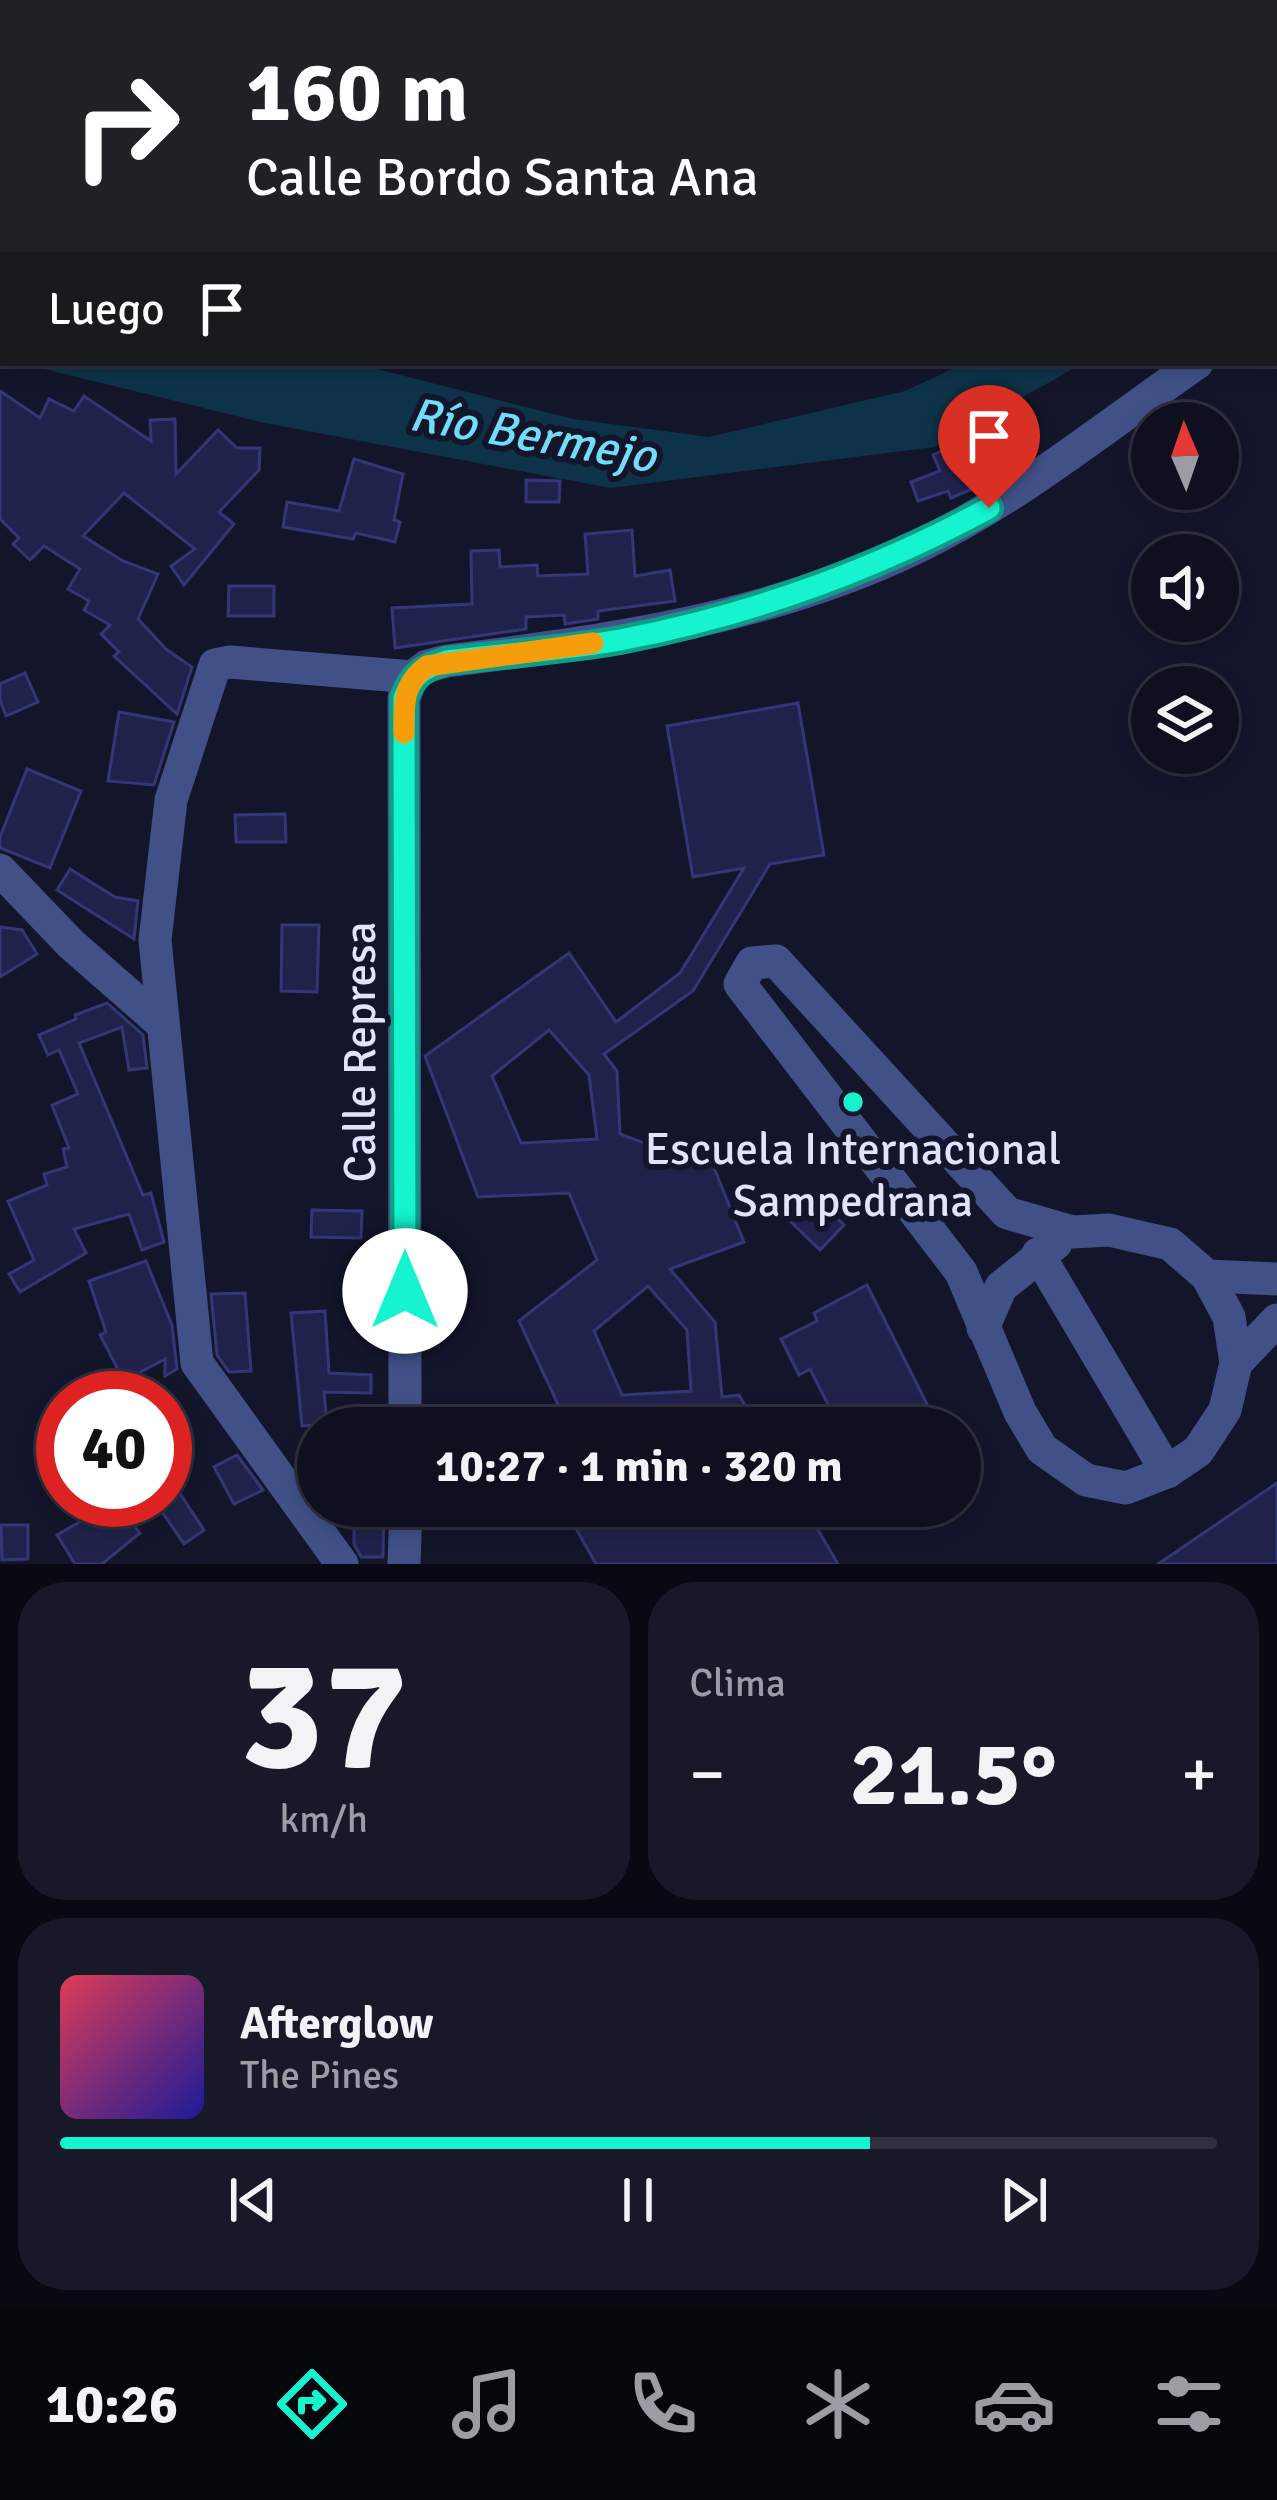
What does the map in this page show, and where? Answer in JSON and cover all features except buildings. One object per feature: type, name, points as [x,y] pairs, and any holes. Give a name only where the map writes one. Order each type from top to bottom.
[{"type":"street","points":[[342,1564],[197,1363],[155,940],[171,800],[215,665],[230,662],[412,677],[427,666],[447,661],[616,640],[688,625],[838,580],[915,548],[989,508],[1193,366]]},
{"type":"street","name":"Calle Represa","points":[[405,1407],[404,698],[412,677]]},
{"type":"street","points":[[0,870],[71,944],[160,1022]]},
{"type":"street","points":[[776,961],[792,976],[1007,1213],[1073,1232],[1109,1229],[1170,1244],[1207,1276],[1229,1317],[1236,1363],[1225,1410],[1198,1451],[1167,1472],[1126,1488],[1086,1480],[1042,1449],[1020,1412],[961,1272],[751,1004],[740,984],[752,963],[776,961]]},
{"type":"street","points":[[982,1328],[1001,1287],[1038,1254],[1073,1232]]},
{"type":"street","points":[[1038,1254],[1167,1472]]},
{"type":"street","points":[[1207,1276],[1277,1279]]},
{"type":"street","points":[[1236,1363],[1277,1320]]},
{"type":"street","points":[[404,1564],[405,1527]]},
{"type":"water","name":"Río Bermejo","points":[[32,366],[366,366],[573,419],[709,437],[905,391],[959,366],[1073,366],[934,447],[611,488],[265,423]]},
{"type":"slow traffic","points":[[404,733],[404,698],[412,677],[427,666],[593,643]]},
{"type":"place","name":"Escuela Internacional Sampedrana","points":[[853,1102]]},
{"type":"route","points":[[405,1291],[404,698],[412,677],[427,666],[447,661],[616,640],[765,604],[915,548],[989,508]]}]
